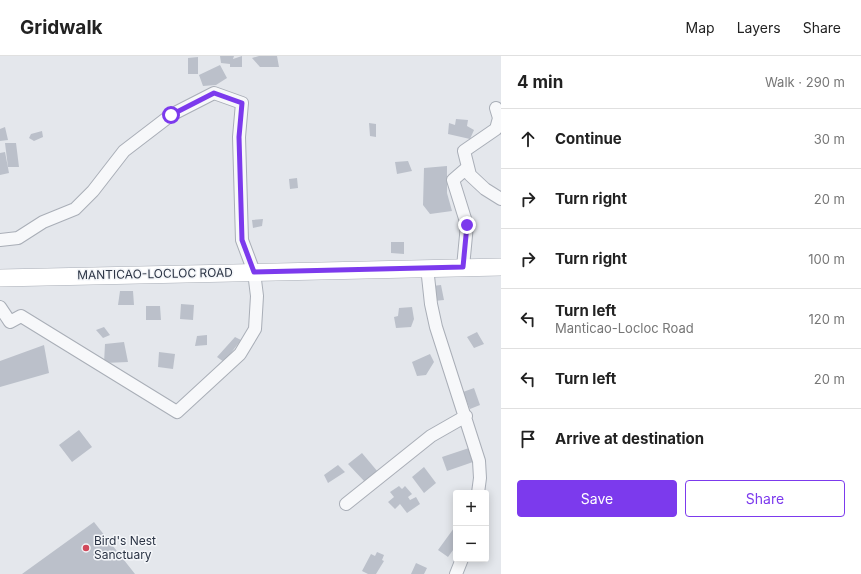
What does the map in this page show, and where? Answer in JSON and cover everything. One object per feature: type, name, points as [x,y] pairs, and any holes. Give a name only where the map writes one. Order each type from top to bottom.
[{"type":"street","points":[[0,240],[18,238],[44,222],[75,209],[93,191],[124,150],[171,115],[214,93],[242,103],[239,137],[242,240],[254,272],[257,296],[255,329],[240,354],[177,412],[21,316],[10,322],[0,307]]},
{"type":"street","points":[[496,108],[500,118],[496,130],[464,151],[470,175],[485,189],[501,199]]},
{"type":"street","points":[[463,267],[467,225],[462,214],[460,197],[453,180],[468,167]]},
{"type":"street","points":[[427,267],[431,304],[436,327],[466,416],[479,461],[480,478],[478,490]]},
{"type":"street","name":"MANTICAO-LOCLOC ROAD","points":[[0,278],[427,267],[501,267]]},
{"type":"street","points":[[346,504],[431,436],[466,416]]},
{"type":"street","points":[[456,574],[461,562]]},
{"type":"building","points":[[220,56],[234,56],[233,59],[242,56],[242,67],[230,67],[230,64],[221,63]]},
{"type":"building","points":[[259,56],[277,56],[279,67],[260,67],[252,58]]},
{"type":"building","points":[[198,57],[198,74],[188,74],[188,58]]},
{"type":"building","points":[[220,65],[227,78],[216,85],[203,86],[199,75]]},
{"type":"building","points":[[456,119],[468,120],[467,126],[474,130],[470,139],[448,134],[449,123],[455,125]]},
{"type":"building","points":[[369,123],[376,124],[376,137],[370,136]]},
{"type":"building","points":[[5,127],[8,140],[0,141],[0,129]]},
{"type":"building","points":[[42,131],[43,137],[34,141],[29,138],[31,134]]},
{"type":"building","points":[[5,143],[16,143],[19,167],[8,167]]},
{"type":"building","points":[[5,152],[9,173],[0,175],[0,153]]},
{"type":"building","points":[[408,161],[412,171],[397,174],[395,162]]},
{"type":"building","points":[[447,166],[447,193],[452,211],[430,214],[423,205],[424,168]]},
{"type":"building","points":[[297,178],[298,188],[290,189],[289,179]]},
{"type":"building","points":[[263,219],[262,226],[253,228],[252,220]]},
{"type":"building","points":[[391,242],[404,242],[404,254],[391,253]]},
{"type":"building","points":[[441,285],[444,300],[434,301],[432,286]]},
{"type":"building","points":[[120,291],[133,291],[134,305],[118,305]]},
{"type":"building","points":[[181,304],[194,305],[193,320],[180,319]]},
{"type":"building","points":[[146,306],[160,306],[161,320],[146,320]]},
{"type":"building","points":[[412,307],[414,319],[411,327],[396,328],[394,317],[398,316],[399,308]]},
{"type":"building","points":[[104,327],[110,335],[103,338],[96,330]]},
{"type":"building","points":[[477,332],[484,344],[474,348],[467,337]]},
{"type":"building","points":[[207,335],[207,345],[195,346],[197,336]]},
{"type":"building","points":[[235,337],[241,340],[224,362],[217,357]]},
{"type":"building","points":[[124,342],[128,362],[104,363],[105,344]]},
{"type":"building","points":[[44,345],[49,373],[0,387],[0,361]]},
{"type":"building","points":[[159,352],[175,354],[173,369],[158,367]]},
{"type":"building","points":[[430,354],[434,362],[426,375],[417,376],[412,362]]},
{"type":"building","points":[[474,388],[480,405],[470,409],[463,392]]},
{"type":"building","points":[[79,430],[92,447],[72,462],[59,445]]},
{"type":"building","points":[[469,448],[473,462],[447,471],[442,457]]},
{"type":"building","points":[[362,453],[378,472],[365,482],[348,464]]},
{"type":"building","points":[[338,465],[345,472],[328,483],[324,475]]},
{"type":"building","points":[[424,467],[436,483],[424,493],[412,477]]},
{"type":"building","points":[[399,486],[402,489],[405,486],[412,494],[408,497],[410,500],[416,497],[420,504],[407,513],[400,504],[395,509],[388,502],[394,497],[390,492]]},
{"type":"building","name":"Bird's Nest Sanctuary","points":[[94,522],[135,574],[22,574]]},
{"type":"building","points":[[453,529],[453,550],[448,557],[438,550]]},
{"type":"building","points":[[377,552],[384,555],[382,560],[384,561],[376,574],[368,574],[362,571],[371,554],[375,556]]},
{"type":"building","points":[[416,563],[427,568],[424,574],[411,574]]},
{"type":"place","name":"Bird's Nest Sanctuary","points":[[86,548]]},
{"type":"route","points":[[171,115],[214,93],[242,103],[239,137],[242,240],[254,272],[463,267],[463,253],[467,225]]}]
